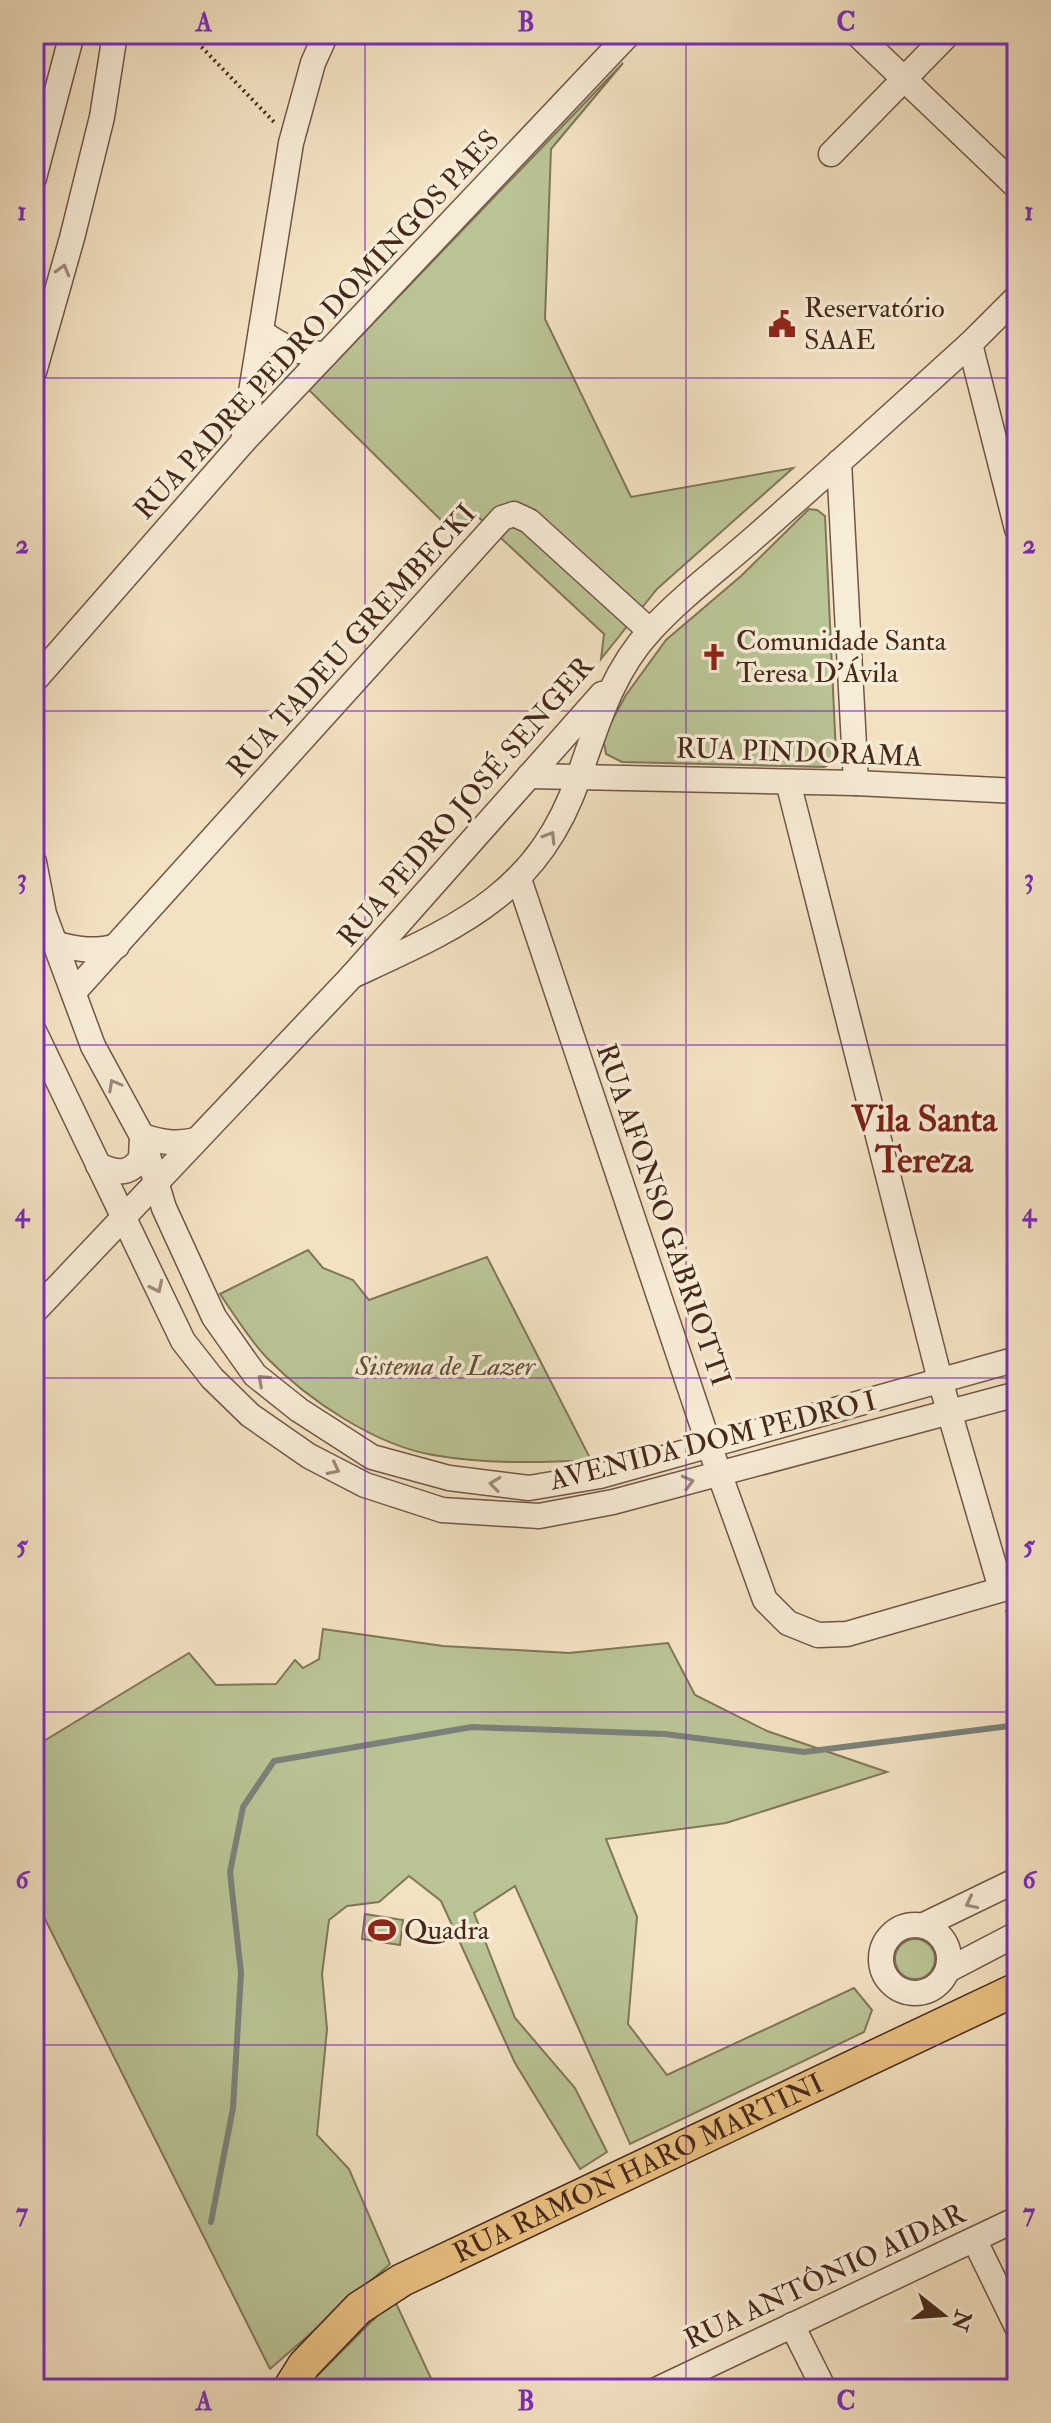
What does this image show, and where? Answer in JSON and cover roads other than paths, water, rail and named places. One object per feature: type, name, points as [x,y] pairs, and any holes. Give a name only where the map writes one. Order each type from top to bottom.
[{"type":"main road","name":"RUA RAMON HARO MARTINI","points":[[289,2389],[304,2365],[359,2308],[402,2280],[1017,1989]]},
{"type":"street","points":[[34,178],[72,34]]},
{"type":"street","points":[[34,372],[102,117],[115,34]]},
{"type":"street","points":[[243,442],[291,143],[313,63],[326,34]]},
{"type":"street","name":"RUA PADRE PEDRO DOMINGOS PAES","points":[[34,681],[40,661],[629,34]]},
{"type":"street","points":[[857,34],[1017,187]]},
{"type":"street","points":[[831,154],[948,34]]},
{"type":"street","name":"RUA PEDRO JOSÉ SENGER","points":[[352,976],[447,932],[477,914],[519,879],[548,842],[567,806],[608,694],[650,631],[970,344],[1017,297]]},
{"type":"street","points":[[261,331],[290,350],[326,354]]},
{"type":"street","points":[[970,344],[1017,529]]},
{"type":"street","points":[[839,462],[856,783]]},
{"type":"street","name":"RUA TADEU GREMBECKI","points":[[74,992],[502,518],[514,514],[529,521],[650,631]]},
{"type":"street","name":"RUA PEDRO JOSÉ SENGER","points":[[34,1312],[352,976],[426,892],[536,776],[624,668]]},
{"type":"street","points":[[536,776],[561,791],[567,806]]},
{"type":"street","name":"RUA PINDORAMA","points":[[536,776],[856,783],[1017,791]]},
{"type":"street","points":[[788,782],[948,1413],[1009,1587]]},
{"type":"street","name":"AVENIDA DOM PEDRO I","points":[[34,862],[44,914],[93,1046],[142,1136],[164,1208],[214,1317],[255,1375],[299,1410],[372,1457],[449,1478],[529,1488],[600,1476],[1017,1359]]},
{"type":"street","name":"RUA AFONSO GABRIOTTI","points":[[519,879],[709,1445],[765,1600],[788,1623],[818,1635],[847,1634],[1009,1587]]},
{"type":"street","points":[[426,892],[422,901],[423,916],[430,925],[447,932]]},
{"type":"street","points":[[57,944],[82,951],[117,946]]},
{"type":"street","name":"AVENIDA DOM PEDRO I","points":[[36,1041],[183,1341],[212,1378],[269,1430],[309,1456],[365,1485],[442,1510],[539,1516],[613,1502],[1017,1394]]},
{"type":"street","points":[[98,1165],[114,1172],[129,1170],[141,1158],[142,1136],[167,1143],[181,1144],[196,1140]]},
{"type":"street","points":[[1017,1880],[924,1925],[902,1927],[886,1941],[881,1963],[884,1974],[900,1990],[923,1993],[933,1988],[948,1970],[1017,1934]]},
{"type":"street","points":[[924,1925],[934,1930],[948,1947],[948,1970]]},
{"type":"street","name":"RUA ANTÔNIO AIDAR","points":[[658,2389],[1017,2219]]},
{"type":"street","points":[[975,2241],[1017,2327]]},
{"type":"street","points":[[792,2325],[824,2389]]},
{"type":"waterway","points":[[211,2222],[233,2108],[241,1973],[230,1872],[243,1807],[274,1761],[472,1727],[665,1734],[804,1752],[1017,1725]]},
{"type":"place","name":"Reservatório SAAE","points":[[782,324]]},
{"type":"place","name":"Comunidade Santa Teresa D’Ávila","points":[[714,657]]},
{"type":"place","name":"Quadra","points":[[382,1930]]},
{"type":"district","name":"Vila Santa Tereza","points":[[924,1140]]},
{"type":"park label","name":"Sistema de Lazer","points":[[445,1366]]}]
